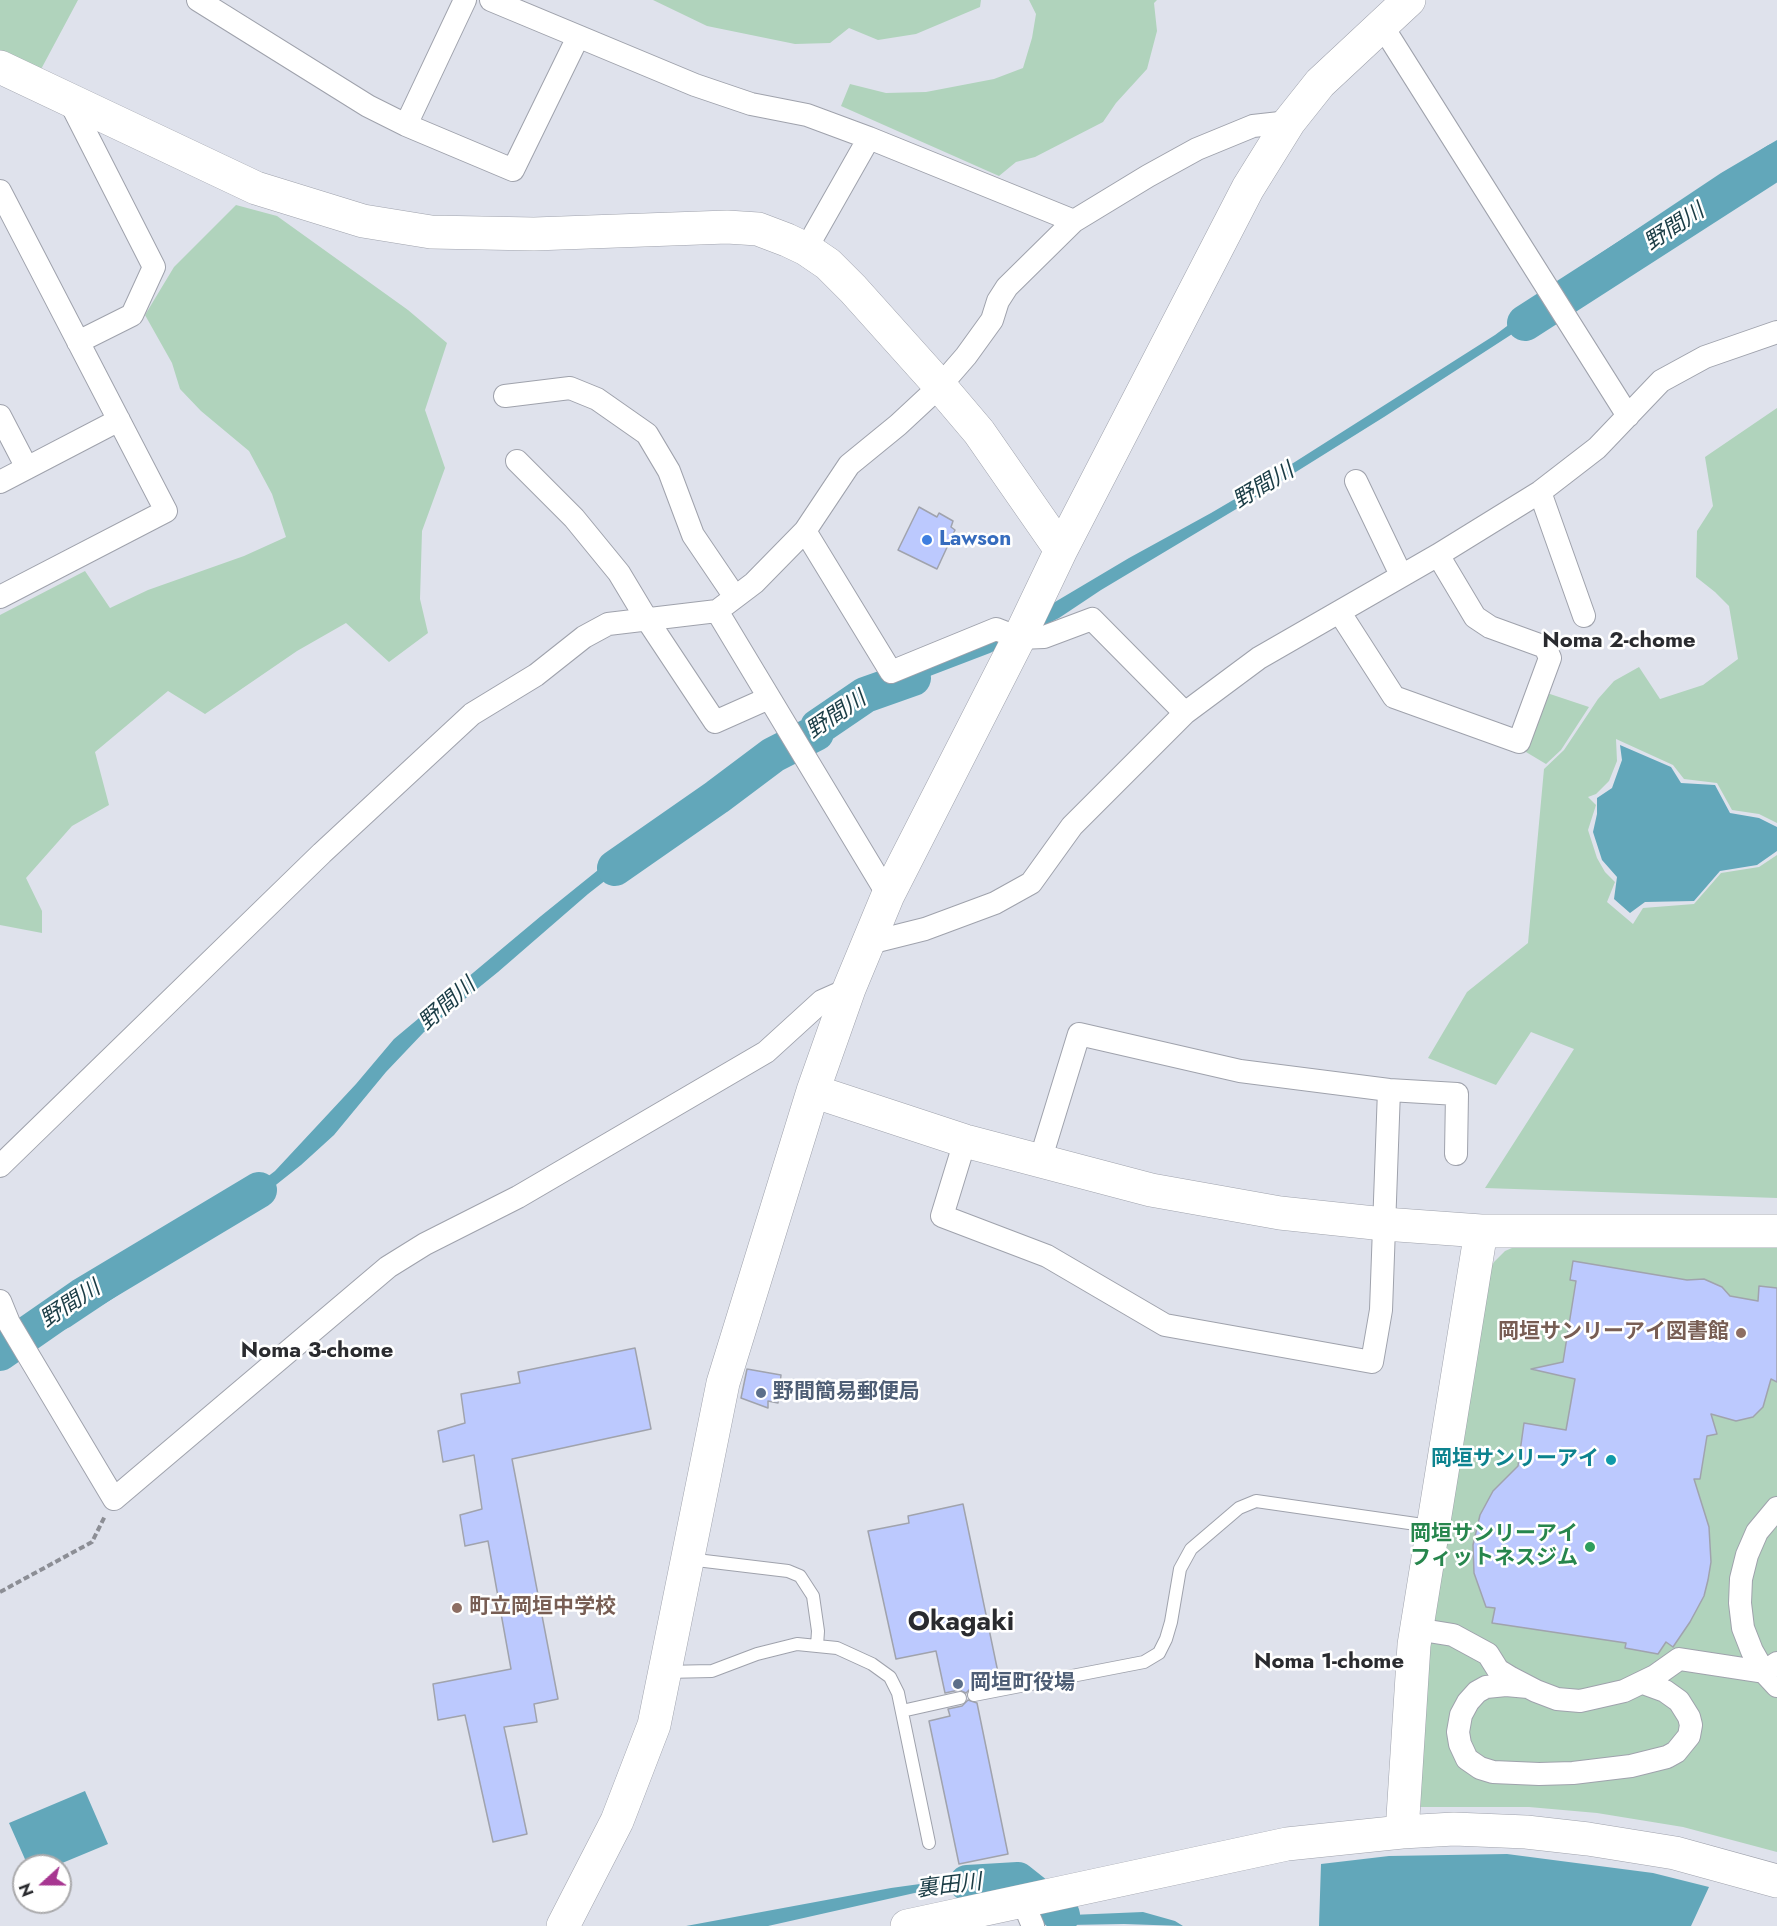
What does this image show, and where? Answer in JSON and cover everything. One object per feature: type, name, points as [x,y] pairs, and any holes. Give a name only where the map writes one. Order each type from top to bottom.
[{"type":"street","points":[[198,0],[368,106],[406,125],[513,170],[578,37]]},
{"type":"street","points":[[406,125],[465,0]]},
{"type":"street","points":[[491,0],[695,85],[751,104],[807,115],[870,138],[1074,221]]},
{"type":"street","points":[[563,1926],[617,1821],[654,1725],[723,1383],[813,1091],[849,989],[888,895],[1019,638],[1061,550],[1248,188],[1289,123],[1320,83],[1409,0]]},
{"type":"street","points":[[1382,24],[1628,416]]},
{"type":"street","points":[[0,67],[256,188],[363,221],[431,232],[534,234],[727,227],[758,229],[806,249],[828,264],[853,289],[979,432],[1061,550]]},
{"type":"street","points":[[69,100],[154,267],[132,315],[78,342]]},
{"type":"street","points":[[0,1166],[322,853],[472,714],[536,675],[584,637],[608,624],[717,611],[754,583],[805,531],[849,465],[898,425],[940,386],[966,356],[992,320],[998,301],[1007,287],[1074,221],[1197,149],[1253,126],[1289,123]]},
{"type":"street","points":[[806,249],[870,138]]},
{"type":"street","points":[[0,191],[166,510],[0,597]]},
{"type":"street","points":[[868,943],[935,925],[995,903],[1031,883],[1072,826],[1185,713],[1259,658],[1438,555],[1539,492],[1597,448],[1661,381],[1705,357],[1777,332]]},
{"type":"street","points":[[505,396],[570,388],[597,399],[646,434],[669,471],[693,535],[735,597]]},
{"type":"street","points":[[0,416],[27,468]]},
{"type":"street","points":[[0,482],[119,420]]},
{"type":"street","points":[[517,461],[574,518],[611,564],[715,722],[769,698]]},
{"type":"street","points":[[1356,482],[1401,575]]},
{"type":"street","points":[[1539,492],[1584,616]]},
{"type":"street","points":[[805,531],[891,672],[996,629],[1019,638],[1044,637],[1092,619],[1185,713]]},
{"type":"street","points":[[1340,613],[1394,697],[1519,742],[1550,658],[1545,647],[1490,627],[1475,617],[1438,555]]},
{"type":"street","points":[[717,611],[888,895]]},
{"type":"street","points":[[0,1301],[9,1323],[114,1499],[388,1267],[425,1244],[518,1197],[766,1052],[822,1001],[849,989]]},
{"type":"street","points":[[1040,1161],[1079,1034],[1240,1071],[1389,1090],[1457,1094],[1456,1154]]},
{"type":"street","points":[[965,1140],[942,1216],[1047,1256],[1165,1325],[1372,1362],[1381,1311],[1389,1090]]},
{"type":"street","points":[[813,1091],[965,1140],[1151,1190],[1280,1213],[1481,1231],[1777,1231]]},
{"type":"street","points":[[1402,1832],[1416,1629],[1481,1231]]},
{"type":"street","points":[[1773,1674],[1752,1651],[1743,1628],[1740,1603],[1741,1579],[1747,1555],[1757,1532],[1777,1508]]},
{"type":"street","points":[[1416,1629],[1453,1635],[1488,1654],[1498,1670],[1528,1687],[1557,1699],[1580,1701],[1624,1691],[1643,1683],[1679,1659],[1773,1674]]},
{"type":"street","points":[[1528,1687],[1506,1685],[1486,1687],[1477,1692],[1468,1702],[1461,1715],[1458,1732],[1460,1744],[1467,1759],[1480,1768],[1493,1772],[1539,1774],[1573,1773],[1650,1762],[1667,1757],[1676,1752],[1689,1736],[1691,1725],[1689,1717],[1679,1701],[1665,1691],[1643,1683]]},
{"type":"street","points":[[907,1926],[1028,1914],[1195,1862],[1287,1844],[1402,1832],[1454,1830],[1515,1832],[1588,1839],[1675,1853],[1777,1881]]},
{"type":"lane","points":[[974,1695],[1144,1662],[1159,1653],[1171,1622],[1180,1569],[1191,1550],[1239,1508],[1256,1501],[1432,1527]]},
{"type":"lane","points":[[687,1559],[788,1571],[800,1576],[813,1596],[818,1631],[817,1646]]},
{"type":"lane","points":[[664,1672],[712,1671],[757,1654],[797,1644],[837,1648],[872,1664],[890,1677],[898,1693],[929,1843]]},
{"type":"lane","points":[[902,1711],[960,1698]]},
{"type":"path","points":[[0,1592],[92,1542],[114,1499]]},
{"type":"green space","points":[[0,0],[78,0],[39,73],[0,56]]},
{"type":"green space","points":[[653,0],[981,0],[980,7],[916,34],[878,40],[849,28],[830,43],[795,44],[707,26]]},
{"type":"green space","points":[[1029,0],[1157,0],[1154,3],[1157,31],[1147,69],[1116,103],[1103,122],[1035,157],[1016,162],[999,176],[841,106],[850,84],[886,93],[926,92],[994,79],[1023,68],[1036,14]]},
{"type":"green space","points":[[236,205],[277,216],[408,310],[447,343],[425,410],[445,468],[422,531],[420,599],[428,633],[389,662],[346,623],[297,651],[205,714],[168,691],[95,752],[109,805],[72,826],[26,878],[42,911],[42,933],[0,925],[0,615],[85,571],[110,608],[148,590],[244,556],[286,537],[272,494],[249,451],[201,411],[180,389],[172,363],[145,315],[174,267]]},
{"type":"green space","points":[[1777,408],[1777,823],[1759,814],[1732,810],[1717,783],[1684,779],[1673,765],[1616,739],[1617,761],[1609,781],[1596,794],[1588,797],[1596,805],[1588,830],[1597,858],[1605,872],[1615,882],[1607,902],[1633,924],[1643,908],[1694,904],[1721,873],[1759,867],[1777,855],[1777,1198],[1485,1188],[1574,1049],[1531,1032],[1496,1085],[1428,1058],[1467,992],[1528,943],[1544,769],[1564,750],[1598,699],[1614,681],[1639,667],[1660,699],[1703,685],[1738,659],[1729,606],[1696,577],[1697,531],[1713,506],[1705,457]]},
{"type":"green space","points":[[1547,693],[1589,707],[1561,750],[1546,764],[1526,752]]},
{"type":"green space","points":[[1777,1243],[1777,1852],[1683,1827],[1597,1813],[1529,1807],[1416,1807],[1423,1665],[1486,1276],[1494,1262],[1505,1251],[1519,1245]]},
{"type":"water","name":"野間川","points":[[1777,140],[1777,153],[1578,284],[1523,327],[1243,505],[1101,590],[1059,618],[990,653],[888,692],[852,711],[787,755],[730,784],[671,824],[643,851],[588,894],[424,1032],[386,1072],[334,1135],[301,1165],[238,1215],[70,1327],[44,1339],[0,1370],[0,1353],[191,1235],[275,1171],[356,1084],[394,1039],[675,808],[844,706],[903,677],[991,640],[1129,558],[1257,486],[1495,335],[1577,269],[1721,173]]},
{"type":"water","points":[[1620,745],[1671,767],[1681,783],[1715,785],[1730,813],[1759,818],[1777,827],[1777,851],[1757,865],[1720,871],[1694,901],[1645,902],[1630,913],[1614,899],[1617,877],[1602,860],[1593,832],[1597,814],[1597,798],[1612,788],[1622,760]]},
{"type":"water","points":[[85,1791],[108,1844],[72,1859],[72,1854],[23,1854],[9,1823]]},
{"type":"water","points":[[1507,1854],[1653,1873],[1709,1887],[1691,1926],[1319,1926],[1321,1864],[1389,1856]]},
{"type":"water","name":"裏田川","points":[[992,1874],[1009,1875],[1051,1908],[1071,1915],[1143,1912],[1175,1921],[1183,1926],[1069,1925],[1052,1917],[1027,1898],[1005,1887],[951,1892],[919,1892],[768,1926],[686,1926],[891,1888]]},
{"type":"building","name":"Lawson","points":[[919,507],[937,517],[939,513],[953,521],[951,527],[955,530],[937,569],[898,550]]},
{"type":"building","name":"岡垣サンリーアイ","points":[[1573,1261],[1687,1280],[1704,1279],[1722,1287],[1730,1296],[1758,1301],[1759,1286],[1777,1288],[1777,1382],[1771,1379],[1763,1407],[1753,1417],[1736,1421],[1711,1414],[1717,1434],[1707,1436],[1700,1479],[1694,1479],[1709,1527],[1711,1562],[1708,1580],[1704,1596],[1690,1622],[1673,1647],[1666,1642],[1658,1654],[1625,1648],[1626,1643],[1492,1623],[1495,1608],[1486,1607],[1474,1573],[1473,1545],[1480,1515],[1493,1491],[1518,1466],[1524,1423],[1566,1430],[1575,1379],[1531,1369],[1563,1362],[1576,1281],[1570,1280]]},
{"type":"building","points":[[635,1348],[651,1429],[512,1459],[558,1699],[534,1704],[537,1722],[504,1727],[527,1834],[493,1842],[465,1715],[438,1720],[433,1684],[511,1669],[488,1541],[465,1546],[460,1515],[482,1509],[474,1455],[443,1462],[438,1431],[465,1423],[461,1394],[520,1383],[518,1372]]},
{"type":"building","name":"野間簡易郵便局","points":[[747,1369],[781,1375],[778,1403],[768,1401],[768,1408],[741,1398]]},
{"type":"building","name":"岡垣町役場","points":[[963,1504],[1000,1682],[972,1687],[966,1693],[959,1690],[945,1693],[936,1651],[896,1659],[868,1531],[909,1523],[908,1516]]},
{"type":"building","points":[[968,1700],[977,1703],[1008,1854],[959,1864],[929,1721],[950,1716],[948,1709],[962,1706]]},
{"type":"waterway","name":"野間川","points":[[1525,323],[1777,161]]},
{"type":"waterway","name":"野間川","points":[[615,868],[773,755],[816,733],[818,727],[865,695],[913,678]]},
{"type":"waterway","name":"野間川","points":[[0,1353],[82,1296],[259,1190]]},
{"type":"waterway","name":"裏田川","points":[[967,1883],[1018,1880],[1062,1915]]},
{"type":"place","name":"Lawson","points":[[927,540]]},
{"type":"place","name":"岡垣サンリーアイ図書館","points":[[1741,1333]]},
{"type":"place","name":"野間簡易郵便局","points":[[761,1393]]},
{"type":"place","name":"岡垣サンリーアイ","points":[[1611,1460]]},
{"type":"place","name":"岡垣サンリーアイ フィットネスジム","points":[[1590,1547]]},
{"type":"place","name":"町立岡垣中学校","points":[[457,1608]]},
{"type":"place","name":"岡垣町役場","points":[[958,1684]]},
{"type":"district","name":"Noma 2-chome","points":[[1619,642]]},
{"type":"district","name":"Noma 3-chome","points":[[317,1352]]},
{"type":"district","name":"Okagaki","points":[[961,1623]]},
{"type":"district","name":"Noma 1-chome","points":[[1329,1663]]}]
